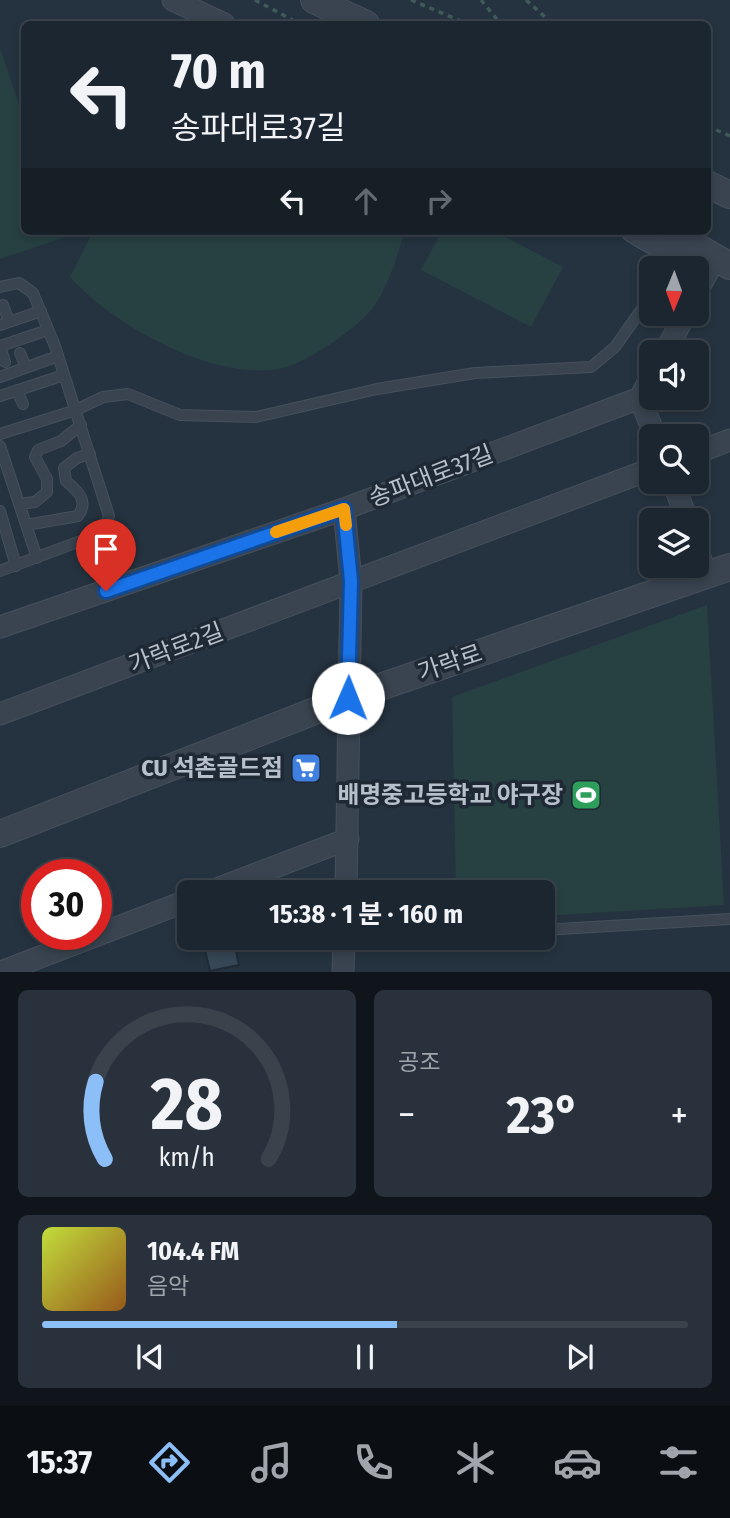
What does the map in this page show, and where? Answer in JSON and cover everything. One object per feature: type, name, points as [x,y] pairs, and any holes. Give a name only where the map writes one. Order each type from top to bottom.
[{"type":"street","points":[[173,0],[218,21]]},
{"type":"street","points":[[320,3],[343,21]]},
{"type":"street","points":[[320,3],[359,21]]},
{"type":"street","points":[[711,186],[730,195]]},
{"type":"street","points":[[638,235],[651,243],[694,254]]},
{"type":"street","name":"송파대로37길","points":[[0,627],[344,509],[639,398]]},
{"type":"street","points":[[709,448],[730,440]]},
{"type":"street","name":"가락로2길","points":[[0,714],[639,474]]},
{"type":"street","points":[[344,509],[351,581],[346,880]]},
{"type":"street","name":"가락로","points":[[0,834],[348,698],[718,571]]},
{"type":"street","points":[[240,880],[348,839]]},
{"type":"street","points":[[1,972],[177,905]]},
{"type":"street","points":[[343,972],[344,950]]},
{"type":"lane","points":[[0,287],[19,283],[28,288],[41,311],[109,516],[108,525],[94,536],[16,566],[1,567]]},
{"type":"lane","points":[[3,305],[5,324],[41,311]]},
{"type":"lane","points":[[0,434],[76,410],[103,397],[128,394],[180,415],[256,417],[377,388],[475,373],[591,367],[615,347],[639,313]]},
{"type":"lane","points":[[5,362],[0,347],[48,330]]},
{"type":"lane","points":[[20,353],[26,367]]},
{"type":"lane","points":[[0,377],[58,356]]},
{"type":"lane","points":[[0,396],[64,375]]},
{"type":"lane","points":[[18,390],[23,404]]},
{"type":"lane","points":[[19,504],[35,502],[47,492],[47,479],[35,457],[38,450],[61,441],[80,425]]},
{"type":"lane","points":[[0,446],[37,558]]},
{"type":"lane","points":[[26,525],[78,516],[83,501],[81,494],[66,481],[64,468],[77,458],[90,454]]},
{"type":"lane","points":[[0,510],[16,566]]},
{"type":"lane","points":[[555,928],[730,919]]},
{"type":"path","points":[[256,0],[294,21]]},
{"type":"path","points":[[411,0],[461,21]]},
{"type":"path","points":[[481,0],[498,21]]},
{"type":"path","points":[[526,0],[550,21]]},
{"type":"path","points":[[711,128],[730,136]]},
{"type":"green space","points":[[0,48],[21,110],[21,235],[66,237],[0,259]]},
{"type":"green space","points":[[91,235],[403,235],[384,289],[368,314],[317,353],[278,369],[252,370],[223,366],[165,345],[111,313],[70,277]]},
{"type":"green space","points":[[440,235],[502,235],[563,267],[531,327],[421,270]]},
{"type":"green space","name":"배명중고등학교 야구장","points":[[707,605],[724,905],[555,915],[555,880],[456,880],[452,697]]},
{"type":"building","points":[[205,950],[236,950],[239,965],[210,971]]},
{"type":"slow traffic","points":[[276,532],[344,509],[346,525]]},
{"type":"place","name":"CU 석촌골드점","points":[[306,768]]},
{"type":"place","name":"배명중고등학교 야구장","points":[[586,795]]},
{"type":"route","points":[[106,591],[344,509],[351,581],[348,698]]}]
